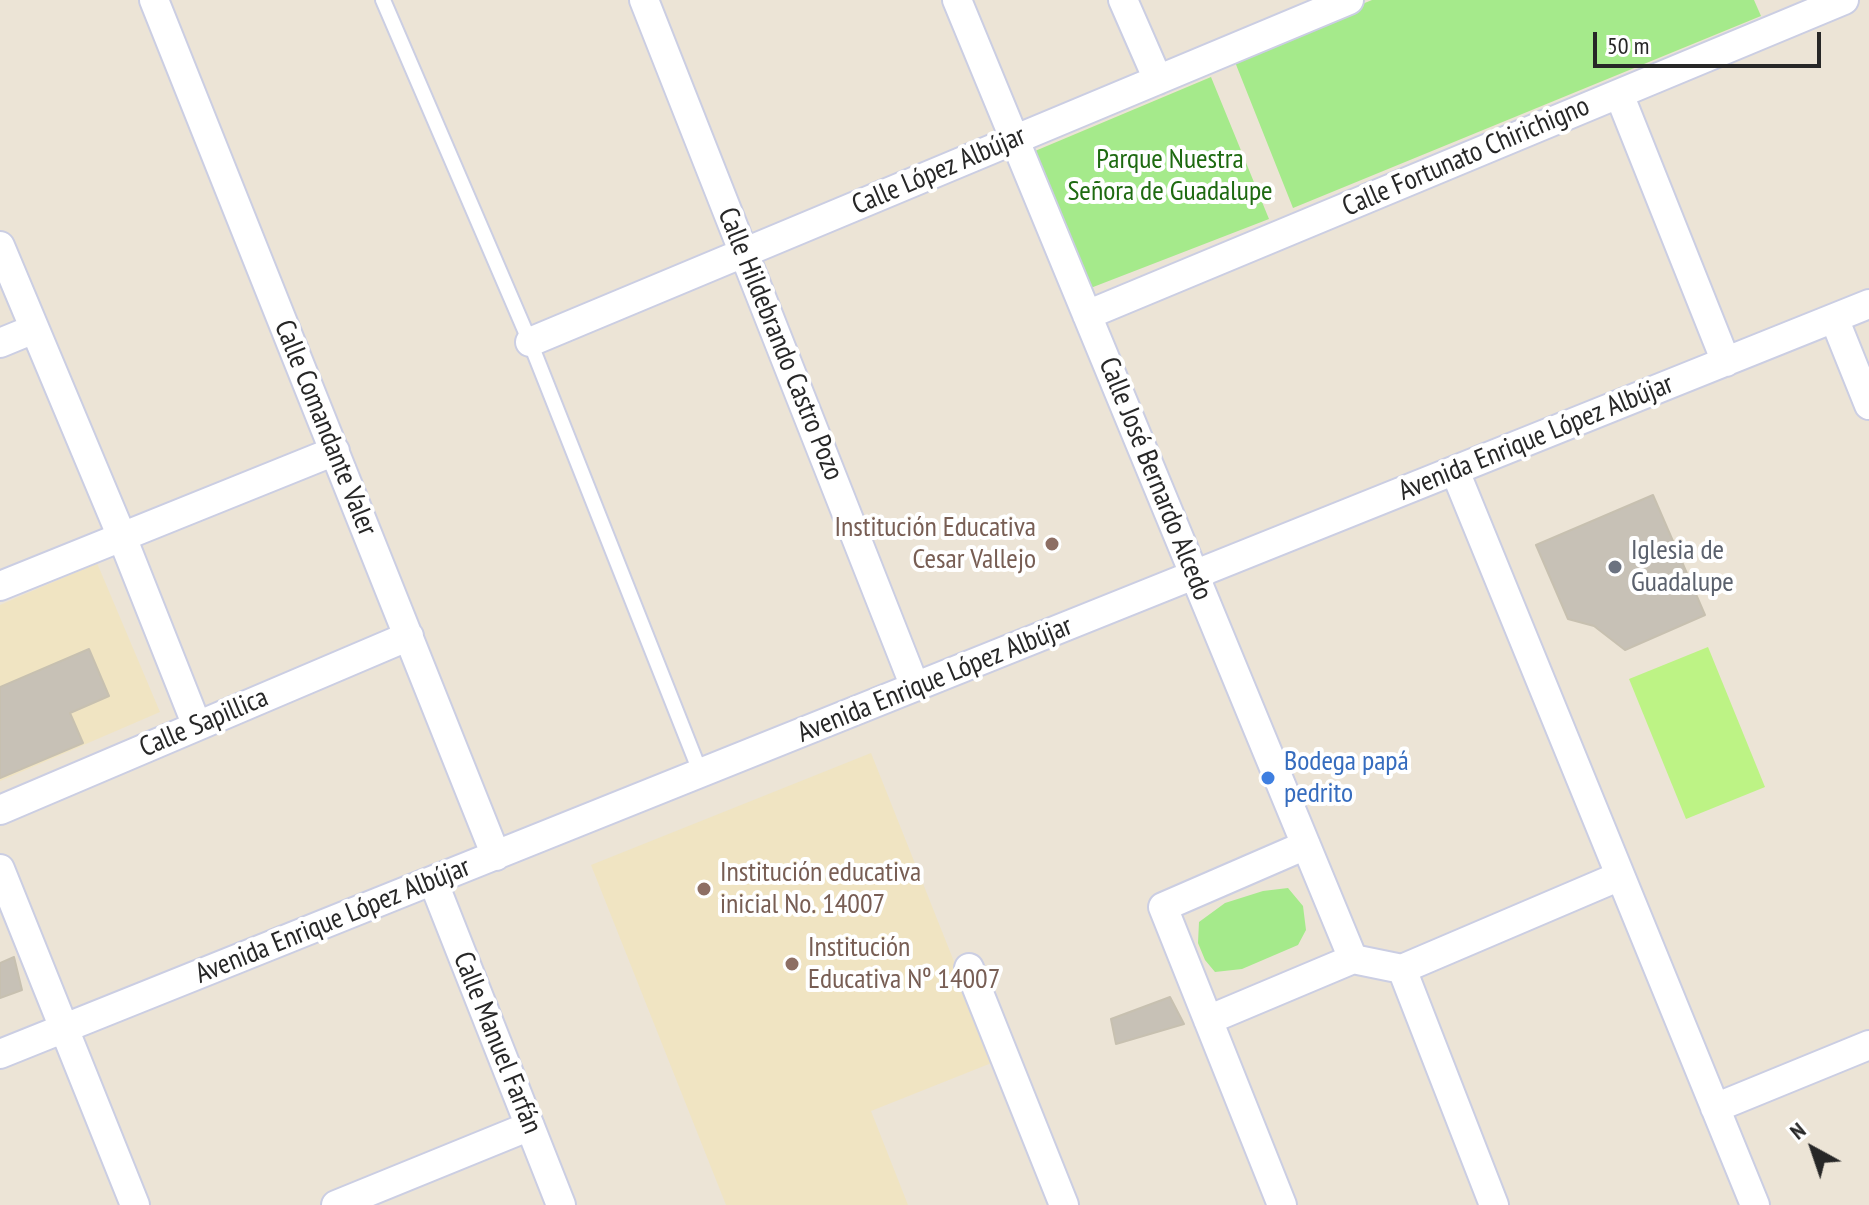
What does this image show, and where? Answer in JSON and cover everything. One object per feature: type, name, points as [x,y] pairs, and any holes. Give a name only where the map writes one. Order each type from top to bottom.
[{"type":"street","name":"Calle Comandante Valer","points":[[154,0],[496,856]]},
{"type":"street","name":"Calle Hildebrando Castro Pozo","points":[[644,0],[915,687]]},
{"type":"street","name":"Calle José Bernardo Alcedo","points":[[957,0],[1353,959]]},
{"type":"street","points":[[1123,0],[1158,80]]},
{"type":"street","name":"Calle López Albújar","points":[[530,342],[1349,0]]},
{"type":"street","name":"Calle Fortunato Chirichigno","points":[[1087,315],[1844,0]]},
{"type":"street","points":[[1619,94],[1726,362]]},
{"type":"street","points":[[0,246],[197,726]]},
{"type":"street","name":"Avenida Enrique López Albújar","points":[[0,1054],[1869,304]]},
{"type":"street","points":[[1834,318],[1869,405]]},
{"type":"street","points":[[0,343],[34,329]]},
{"type":"street","points":[[0,586],[335,451]]},
{"type":"street","points":[[1455,471],[1755,1205]]},
{"type":"street","name":"Calle Sapillica","points":[[0,810],[409,636]]},
{"type":"street","points":[[1282,1205],[1163,907],[1306,845]]},
{"type":"street","points":[[0,869],[135,1205]]},
{"type":"street","points":[[1208,1020],[1353,959],[1402,969],[1620,876]]},
{"type":"street","name":"Calle Manuel Farfán","points":[[433,881],[561,1205]]},
{"type":"street","points":[[969,968],[1064,1205]]},
{"type":"street","points":[[1402,969],[1494,1205]]},
{"type":"street","points":[[1715,1108],[1869,1045]]},
{"type":"street","points":[[336,1205],[530,1126]]},
{"type":"lane","points":[[383,0],[530,342],[701,774]]},
{"type":"shaded area","points":[[97,563],[160,712],[0,781],[0,605]]},
{"type":"shaded area","name":"Institución Educativa Nº 14007","points":[[871,753],[994,1062],[871,1111],[908,1205],[726,1205],[591,865]]},
{"type":"green space","points":[[1372,0],[1754,0],[1761,16],[1293,208],[1233,57]]},
{"type":"green space","name":"Parque Nuestra Señora de Guadalupe","points":[[1211,77],[1269,219],[1088,289],[1035,151]]},
{"type":"green space","points":[[1708,647],[1765,787],[1686,819],[1629,679]]},
{"type":"green space","points":[[1288,888],[1303,906],[1306,930],[1298,945],[1242,969],[1215,972],[1205,960],[1198,943],[1199,922],[1225,903],[1263,891]]},
{"type":"building","name":"Iglesia de Guadalupe","points":[[1653,495],[1705,615],[1625,650],[1594,626],[1568,619],[1536,545]]},
{"type":"building","points":[[89,649],[109,696],[70,713],[83,743],[0,778],[0,687]]},
{"type":"building","points":[[14,957],[22,990],[0,998],[0,963]]},
{"type":"building","points":[[1170,997],[1184,1024],[1116,1044],[1111,1019]]},
{"type":"place","name":"Institución Educativa Cesar Vallejo","points":[[1052,544]]},
{"type":"place","name":"Iglesia de Guadalupe","points":[[1615,567]]},
{"type":"place","name":"Bodega papá pedrito","points":[[1268,778]]},
{"type":"place","name":"Institución educativa inicial No. 14007","points":[[704,889]]},
{"type":"place","name":"Institución Educativa Nº 14007","points":[[792,964]]}]
